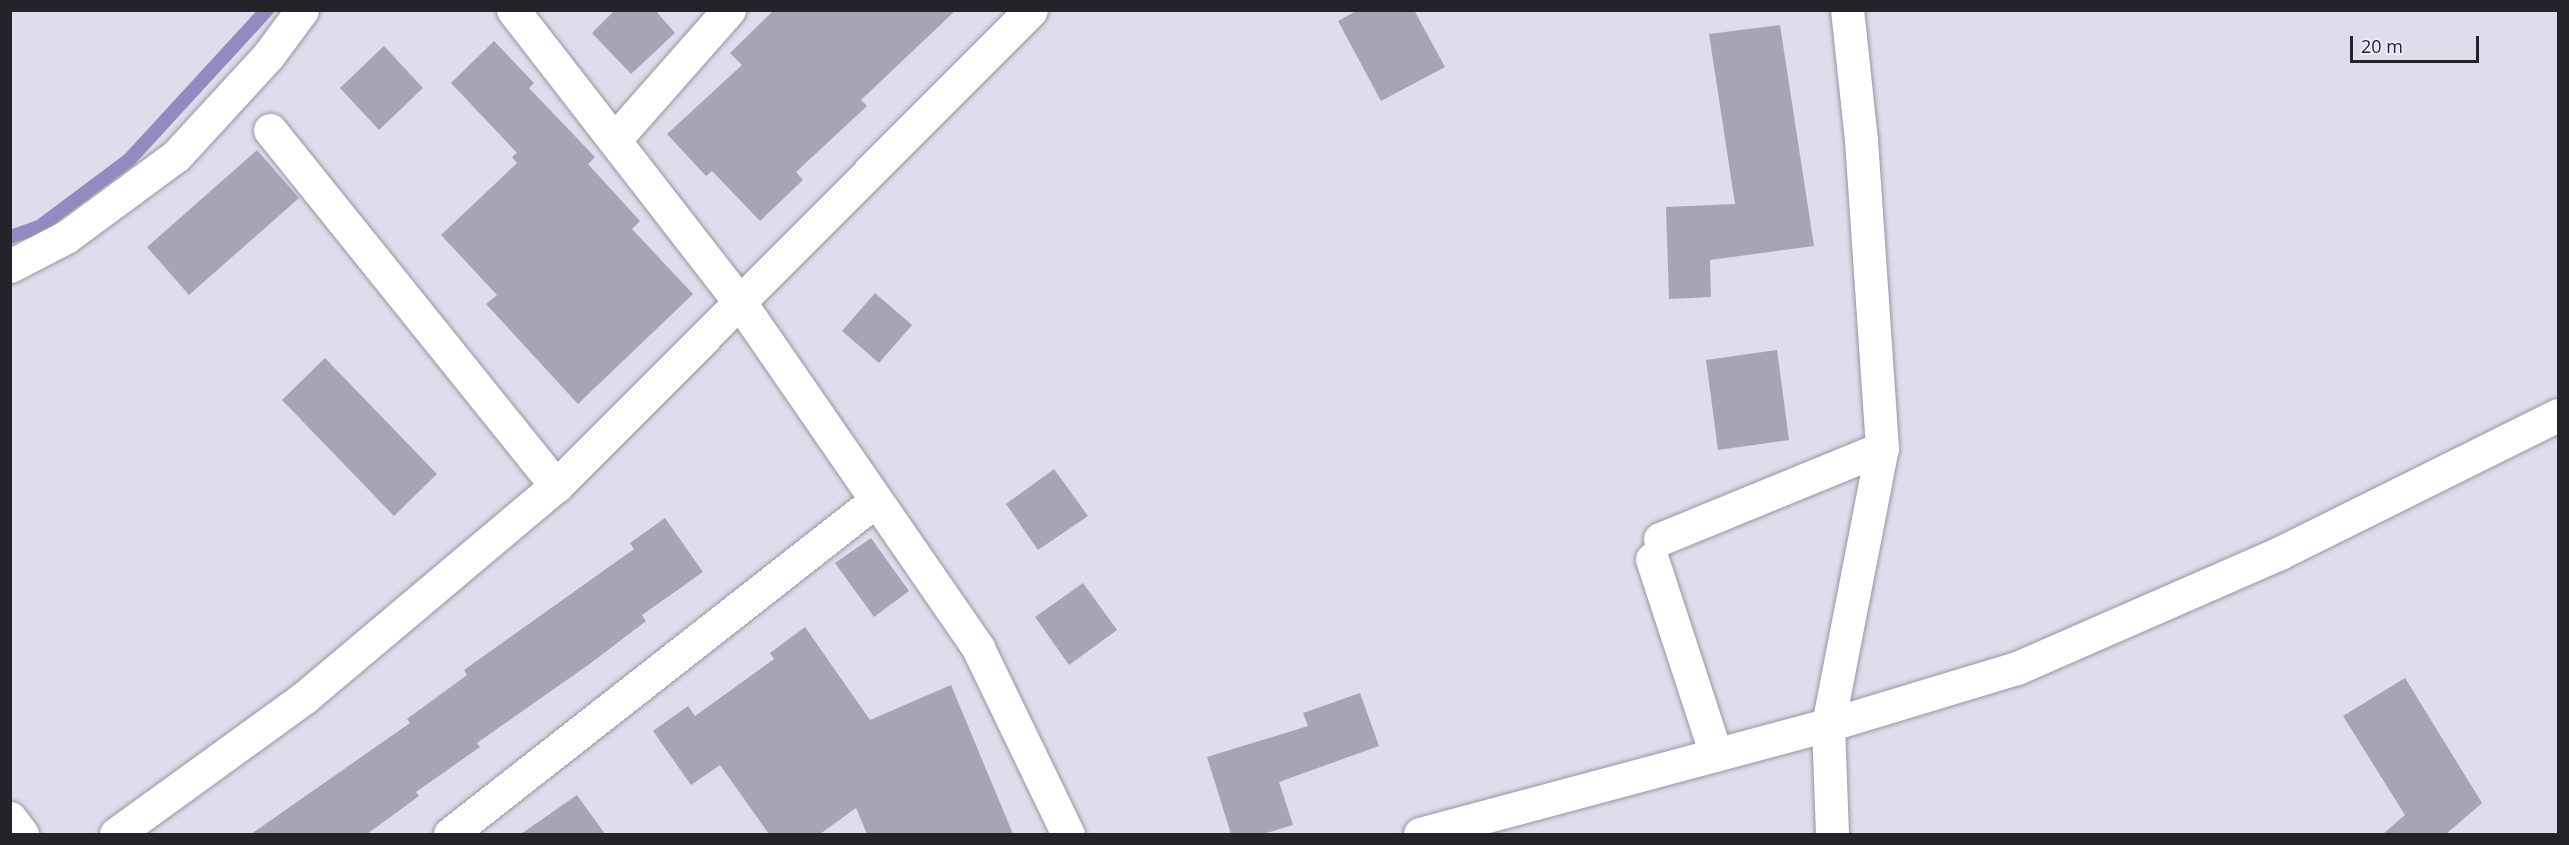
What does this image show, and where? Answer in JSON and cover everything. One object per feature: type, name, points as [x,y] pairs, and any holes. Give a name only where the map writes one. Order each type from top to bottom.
[{"type":"street","points":[[10,266],[66,237],[176,156],[268,56],[302,10]]},
{"type":"street","points":[[513,10],[616,138],[741,304],[978,648],[1068,834]]},
{"type":"street","points":[[616,138],[729,10]]},
{"type":"street","points":[[116,834],[305,697],[556,486],[741,304],[1031,10]]},
{"type":"street","points":[[1832,834],[1828,725],[1882,448],[1861,140],[1847,10]]},
{"type":"street","points":[[270,130],[556,486]]},
{"type":"street","points":[[1420,834],[1828,725],[2018,668],[2280,553],[2559,415]]},
{"type":"street","points":[[1716,755],[1656,549],[1882,448]]},
{"type":"street","points":[[450,834],[875,501]]},
{"type":"street","points":[[10,818],[22,834]]},
{"type":"building","points":[[615,10],[655,10],[675,33],[631,74],[592,33]]},
{"type":"building","points":[[774,10],[956,10],[861,100],[867,106],[796,172],[803,180],[760,221],[712,171],[706,176],[667,134],[742,65],[730,53]]},
{"type":"building","points":[[1358,10],[1414,10],[1445,67],[1381,101],[1338,21]]},
{"type":"building","points":[[1780,25],[1814,246],[1710,260],[1711,297],[1669,299],[1666,207],[1735,204],[1709,34]]},
{"type":"building","points":[[494,41],[534,83],[529,88],[595,157],[588,164],[640,221],[632,229],[693,294],[578,404],[486,304],[497,295],[441,235],[517,163],[512,157],[517,153],[451,83]]},
{"type":"building","points":[[384,46],[423,88],[379,130],[340,88]]},
{"type":"building","points":[[257,150],[299,198],[189,295],[147,247]]},
{"type":"building","points":[[875,293],[912,325],[879,363],[842,331]]},
{"type":"building","points":[[1777,350],[1789,440],[1718,450],[1706,360]]},
{"type":"building","points":[[325,358],[437,474],[394,516],[282,400]]},
{"type":"building","points":[[1054,469],[1088,516],[1038,550],[1006,504]]},
{"type":"building","points":[[665,518],[703,572],[642,615],[646,621],[591,663],[477,743],[480,747],[416,792],[419,796],[367,834],[251,834],[410,723],[407,719],[467,675],[464,670],[634,549],[630,543]]},
{"type":"building","points":[[871,538],[909,591],[874,617],[835,563]]},
{"type":"building","points":[[1083,583],[1117,630],[1069,665],[1035,617]]},
{"type":"building","points":[[805,627],[870,720],[951,685],[1013,834],[867,834],[856,808],[820,834],[769,834],[720,765],[691,785],[653,731],[688,706],[695,716],[774,659],[770,653]]},
{"type":"building","points":[[2405,678],[2482,803],[2446,834],[2383,834],[2405,815],[2343,716]]},
{"type":"building","points":[[1360,693],[1379,746],[1279,782],[1293,825],[1263,834],[1231,834],[1207,757],[1308,726],[1303,713]]},
{"type":"building","points":[[577,795],[605,834],[521,834]]},
{"type":"waterway","points":[[10,237],[39,227],[129,160],[267,10]]}]
